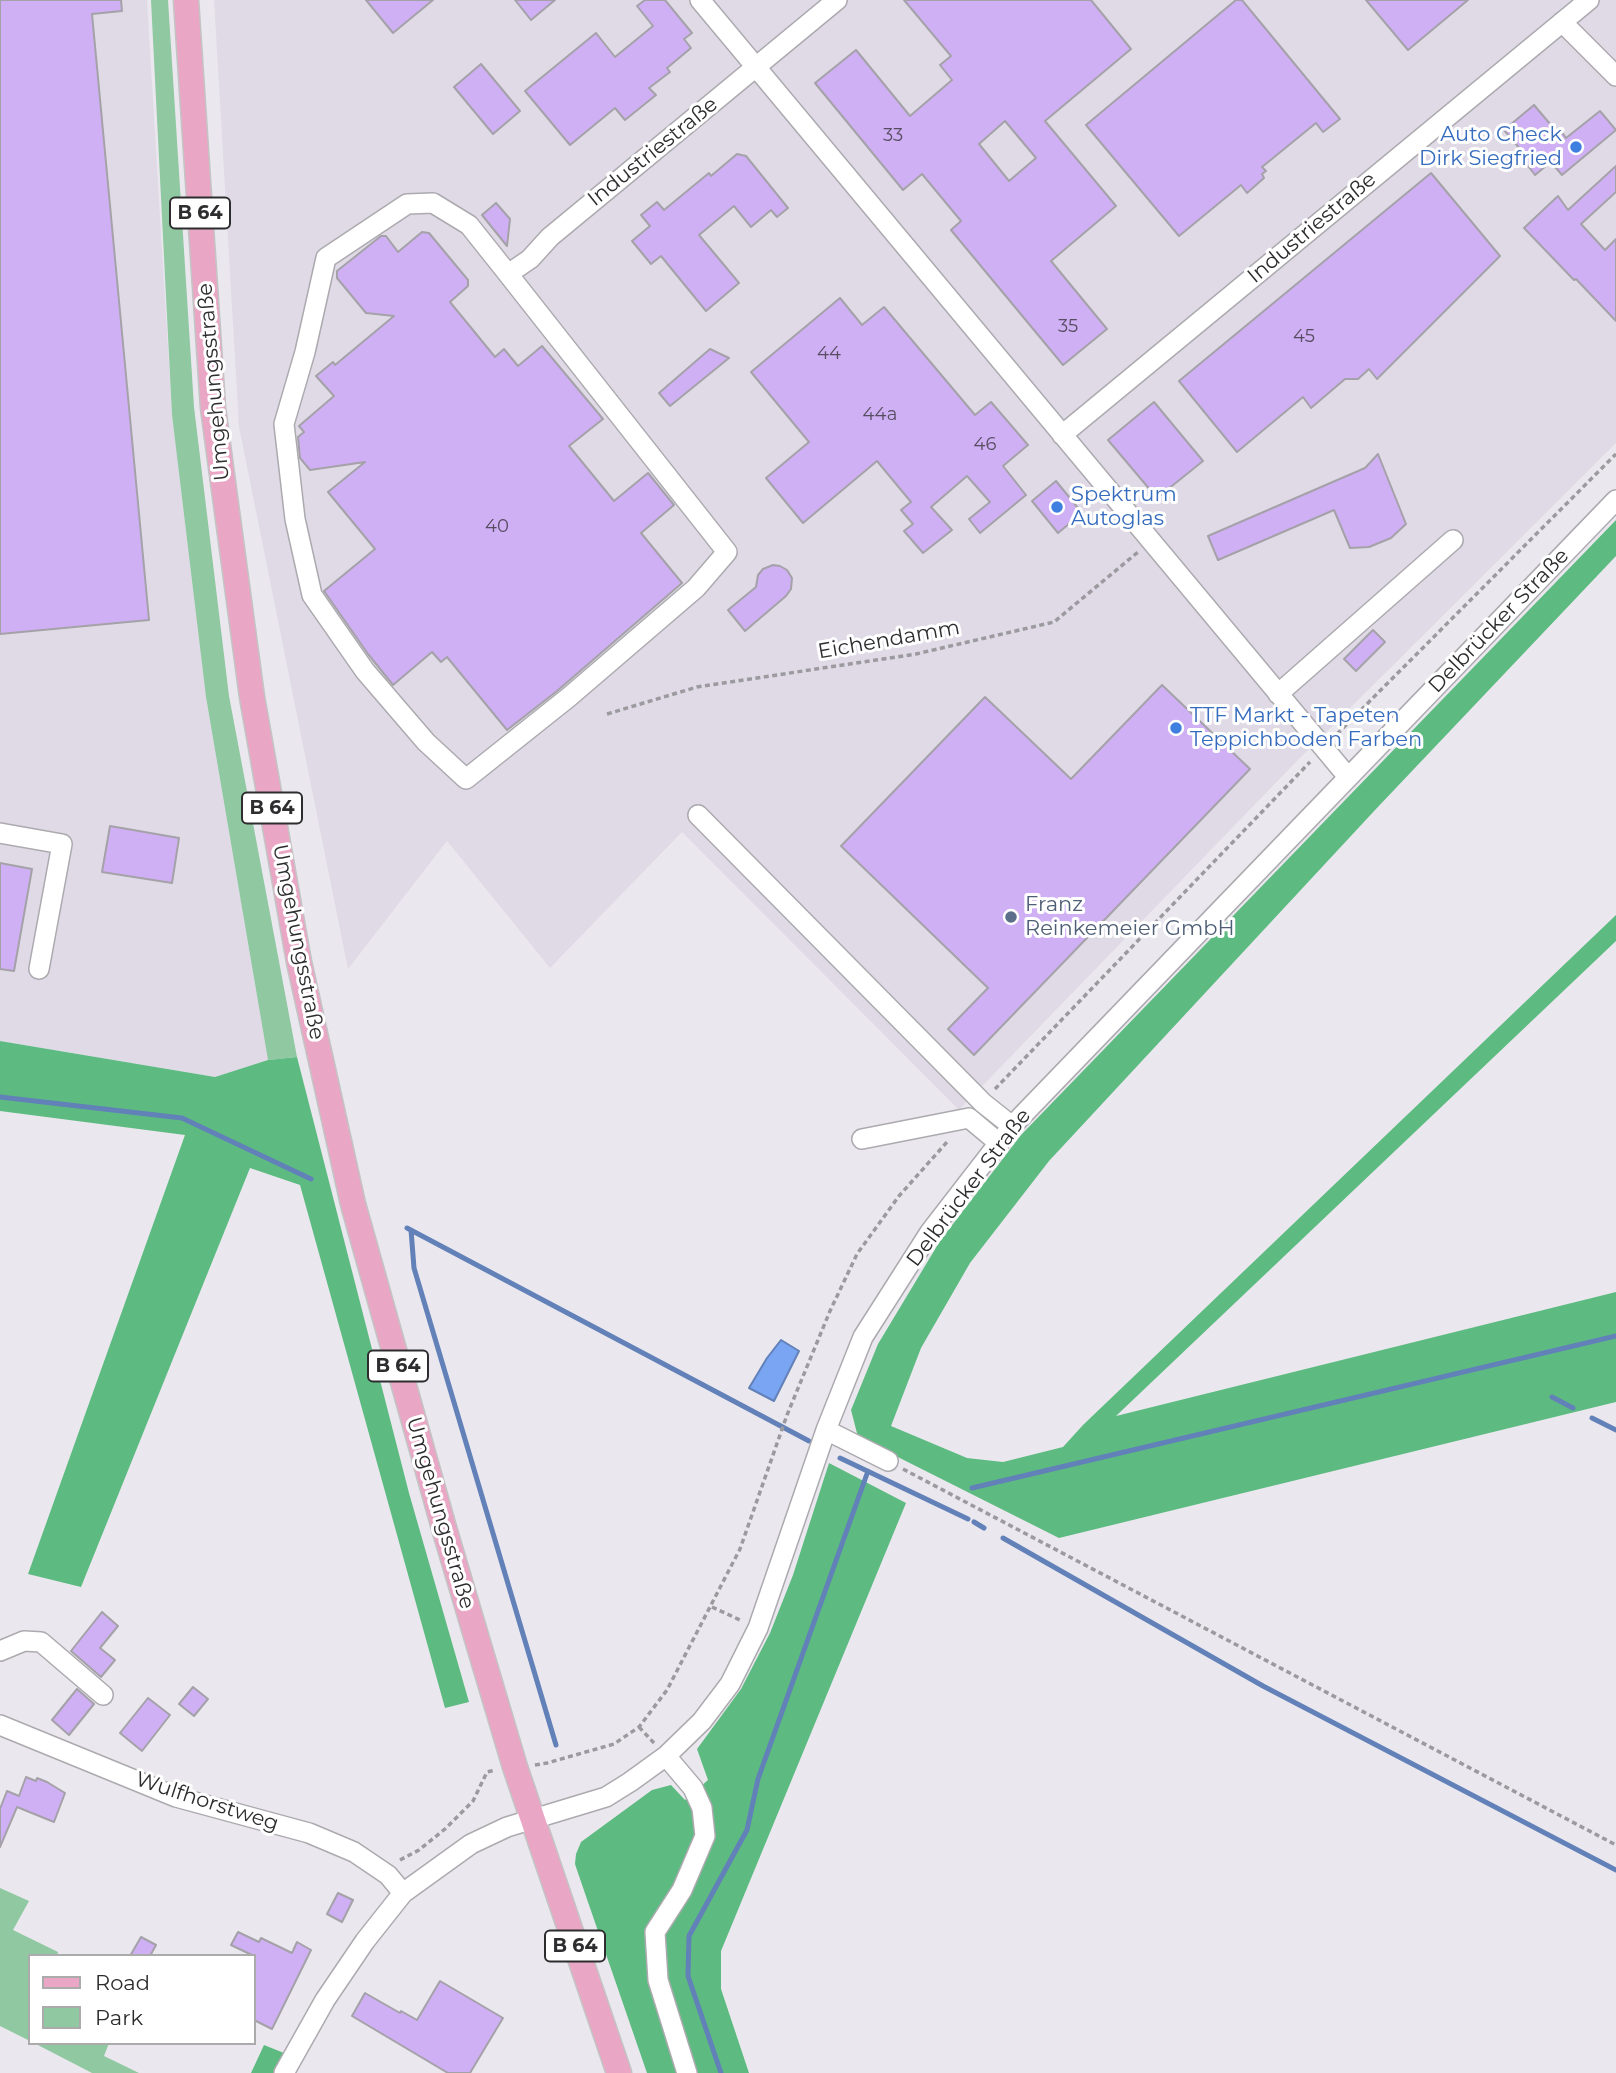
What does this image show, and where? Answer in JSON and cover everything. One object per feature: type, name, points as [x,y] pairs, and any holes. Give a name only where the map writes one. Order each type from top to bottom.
[{"type":"main road","name":"Umgehungsstraße","points":[[186,0],[213,408],[252,697],[299,962],[353,1204],[447,1541],[532,1819]]},
{"type":"main road","name":"B 64","points":[[532,1819],[619,2073]]},
{"type":"street","points":[[700,0],[1348,777]]},
{"type":"street","name":"Industriestraße","points":[[508,274],[530,260],[550,237],[837,0]]},
{"type":"street","name":"Industriestraße","points":[[1062,435],[1589,0]]},
{"type":"street","points":[[1562,22],[1616,76]]},
{"type":"street","points":[[433,203],[469,225],[508,274],[727,552],[696,588],[466,779],[426,742],[374,681],[312,595],[295,519],[284,424],[326,258],[407,204],[433,203]]},
{"type":"street","name":"Delbrücker Straße","points":[[284,2073],[332,1990],[365,1941],[403,1893],[471,1844],[507,1827],[606,1797],[666,1756],[702,1721],[730,1684],[758,1628],[826,1430],[863,1337],[930,1232],[1012,1126],[1616,500]]},
{"type":"street","points":[[1278,694],[1453,540]]},
{"type":"street","points":[[698,815],[983,1102],[1012,1126]]},
{"type":"street","points":[[0,833],[62,844],[39,969]]},
{"type":"street","points":[[862,1139],[969,1118],[999,1143]]},
{"type":"street","points":[[826,1430],[888,1461]]},
{"type":"street","points":[[0,1651],[24,1641],[41,1642],[103,1695]]},
{"type":"street","name":"Wulfhorstweg","points":[[0,1725],[176,1797],[309,1833],[343,1847],[387,1875],[403,1893]]},
{"type":"street","points":[[666,1756],[693,1788],[702,1808],[705,1836],[682,1890],[655,1932],[658,1980],[687,2073]]},
{"type":"path","points":[[983,1102],[1324,748],[1616,454]]},
{"type":"path","name":"Eichendamm","points":[[607,714],[697,687],[916,654],[1054,622],[1151,542]]},
{"type":"path","points":[[639,1727],[667,1690],[740,1549],[787,1415],[856,1254],[899,1196],[969,1118]]},
{"type":"path","points":[[888,1461],[1616,1845]]},
{"type":"path","points":[[711,1606],[758,1628]]},
{"type":"shaded area","points":[[0,0],[147,0],[172,415],[206,697],[268,1060],[215,1077],[0,1041]]},
{"type":"shaded area","points":[[214,0],[1616,0],[1616,443],[1296,762],[959,1110],[682,832],[550,968],[447,841],[348,969],[239,427]]},
{"type":"green space","points":[[151,0],[168,0],[194,407],[229,696],[297,1057],[268,1060],[206,697],[172,415]]},
{"type":"green space","points":[[1616,520],[1616,556],[1376,809],[1049,1161],[970,1263],[921,1348],[891,1426],[967,1458],[1003,1462],[1063,1447],[1616,915],[1616,941],[1116,1416],[1616,1292],[1616,1402],[1059,1538],[858,1437],[851,1410],[878,1344],[940,1241],[1021,1135]]},
{"type":"green space","points":[[0,1041],[215,1077],[268,1060],[297,1057],[409,1493],[469,1702],[445,1708],[300,1185],[250,1168],[81,1587],[28,1574],[185,1135],[0,1111]]},
{"type":"green space","points":[[829,1463],[906,1503],[721,1951],[721,1989],[749,2073],[647,2073],[575,1864],[576,1854],[581,1842],[652,1790],[671,1785],[685,1800],[708,1780],[697,1749],[741,1689],[770,1633],[793,1575]]},
{"type":"green space","points":[[0,1888],[29,1901],[13,1930],[58,1952],[28,1954],[28,2040],[0,2026]]},
{"type":"green space","points":[[38,2045],[108,2045],[104,2056],[139,2073],[92,2073]]},
{"type":"green space","points":[[264,2045],[284,2053],[274,2073],[251,2073]]},
{"type":"water","points":[[781,1340],[799,1351],[774,1401],[749,1388]]},
{"type":"building","points":[[0,0],[121,0],[122,11],[92,14],[149,620],[0,634]]},
{"type":"building","points":[[366,0],[433,0],[393,33]]},
{"type":"building","points":[[515,0],[555,0],[531,20]]},
{"type":"building","points":[[645,0],[665,0],[692,33],[684,39],[691,48],[667,68],[670,72],[649,88],[656,95],[625,120],[615,108],[570,145],[525,91],[596,33],[615,57],[653,26],[637,6]]},
{"type":"building","points":[[904,0],[1091,0],[1131,49],[1045,121],[1116,206],[1051,261],[1107,329],[1063,365],[951,230],[961,221],[922,174],[903,190],[815,83],[856,50],[910,116],[952,80],[940,65],[951,56]],"holes":[[[1005,121],[1036,158],[1009,181],[979,144]]]},
{"type":"building","points":[[1236,0],[1242,0],[1340,119],[1323,132],[1316,123],[1262,167],[1266,171],[1262,174],[1264,178],[1247,193],[1241,185],[1179,236],[1086,125]]},
{"type":"building","points":[[1366,0],[1468,0],[1408,50]]},
{"type":"building","points":[[481,64],[520,111],[493,134],[454,87]]},
{"type":"building","points":[[1534,105],[1556,131],[1559,128],[1566,138],[1600,111],[1616,130],[1562,175],[1551,162],[1535,175],[1522,158],[1526,156],[1504,130]]},
{"type":"building","points":[[737,154],[746,156],[788,208],[777,217],[771,210],[751,227],[734,206],[699,235],[739,283],[706,311],[661,256],[651,264],[632,241],[650,226],[641,215],[657,202],[664,210]]},
{"type":"building","points":[[1616,166],[1616,192],[1581,224],[1605,250],[1616,239],[1616,321],[1524,228],[1558,196],[1568,210]]},
{"type":"building","points":[[1431,173],[1500,256],[1377,379],[1369,369],[1358,379],[1345,379],[1311,408],[1303,397],[1237,452],[1179,381]]},
{"type":"building","points":[[496,203],[510,219],[507,246],[482,215]]},
{"type":"building","points":[[422,232],[429,233],[468,280],[468,286],[450,302],[495,357],[504,349],[518,366],[542,346],[603,419],[569,446],[614,501],[648,473],[674,505],[641,533],[682,583],[557,691],[507,730],[447,657],[441,662],[432,652],[393,685],[368,654],[324,591],[375,549],[328,492],[365,462],[310,470],[300,458],[298,437],[304,432],[299,426],[334,396],[316,376],[333,362],[335,365],[394,316],[366,313],[337,278],[337,271],[381,236],[386,236],[398,252]]},
{"type":"building","points":[[840,298],[862,325],[884,307],[975,415],[991,402],[1028,445],[1003,466],[1026,495],[980,533],[969,519],[990,502],[967,476],[931,507],[952,530],[923,553],[904,531],[913,524],[901,510],[911,502],[877,461],[803,523],[766,478],[809,442],[751,372]]},
{"type":"building","points":[[710,349],[729,358],[670,406],[659,393]]},
{"type":"building","points":[[1154,402],[1203,461],[1157,498],[1108,440]]},
{"type":"building","points":[[1378,454],[1406,524],[1391,538],[1369,547],[1350,548],[1334,510],[1218,560],[1208,536],[1365,468]]},
{"type":"building","name":"Spektrum Autoglas","points":[[1056,481],[1082,513],[1058,533],[1032,501]]},
{"type":"building","points":[[773,565],[787,570],[792,578],[791,589],[745,631],[728,610],[756,587],[758,575],[763,569]]},
{"type":"building","points":[[1373,630],[1385,642],[1356,671],[1344,659]]},
{"type":"building","name":"Franz Reinkemeier GmbH","points":[[1162,685],[1250,769],[974,1055],[948,1029],[988,988],[841,846],[985,697],[1071,779]]},
{"type":"building","points":[[110,826],[179,838],[172,883],[102,872]]},
{"type":"building","points":[[0,863],[32,869],[14,971],[0,969]]},
{"type":"building","points":[[102,1612],[118,1626],[100,1648],[115,1660],[101,1677],[71,1651]]},
{"type":"building","points":[[193,1687],[208,1699],[194,1716],[179,1704]]},
{"type":"building","points":[[77,1689],[94,1704],[69,1735],[52,1720]]},
{"type":"building","points":[[148,1698],[170,1715],[142,1751],[120,1733]]},
{"type":"building","points":[[26,1777],[47,1782],[65,1793],[54,1822],[17,1807],[0,1847],[0,1809],[7,1791],[19,1796]]},
{"type":"building","points":[[338,1893],[353,1900],[342,1922],[327,1914]]},
{"type":"building","points":[[238,1932],[259,1942],[261,1938],[292,1953],[297,1942],[311,1950],[272,2029],[256,2021],[256,1954],[231,1945]]},
{"type":"building","points":[[141,1937],[156,1945],[151,1954],[131,1954]]},
{"type":"building","points":[[440,1981],[503,2018],[470,2073],[448,2073],[352,2016],[365,1993],[417,2020]]},
{"type":"waterway","points":[[0,1097],[182,1118],[311,1179]]},
{"type":"waterway","points":[[407,1228],[809,1441]]},
{"type":"waterway","points":[[411,1230],[414,1268],[556,1745]]},
{"type":"waterway","points":[[972,1488],[1616,1336]]},
{"type":"waterway","points":[[1552,1397],[1573,1408]]},
{"type":"waterway","points":[[1592,1418],[1616,1430]]},
{"type":"waterway","points":[[840,1458],[968,1519]]},
{"type":"waterway","points":[[721,2073],[688,1976],[689,1936],[747,1830],[758,1779],[868,1471]]},
{"type":"waterway","points":[[974,1522],[984,1528]]},
{"type":"waterway","points":[[1003,1538],[1263,1686],[1616,1870]]},
{"type":"place","name":"Auto Check Dirk Siegfried","points":[[1576,147]]},
{"type":"place","name":"Spektrum Autoglas","points":[[1057,507]]},
{"type":"place","name":"TTF Markt - Tapeten Teppichboden Farben","points":[[1176,728]]},
{"type":"place","name":"Franz Reinkemeier GmbH","points":[[1011,917]]}]
